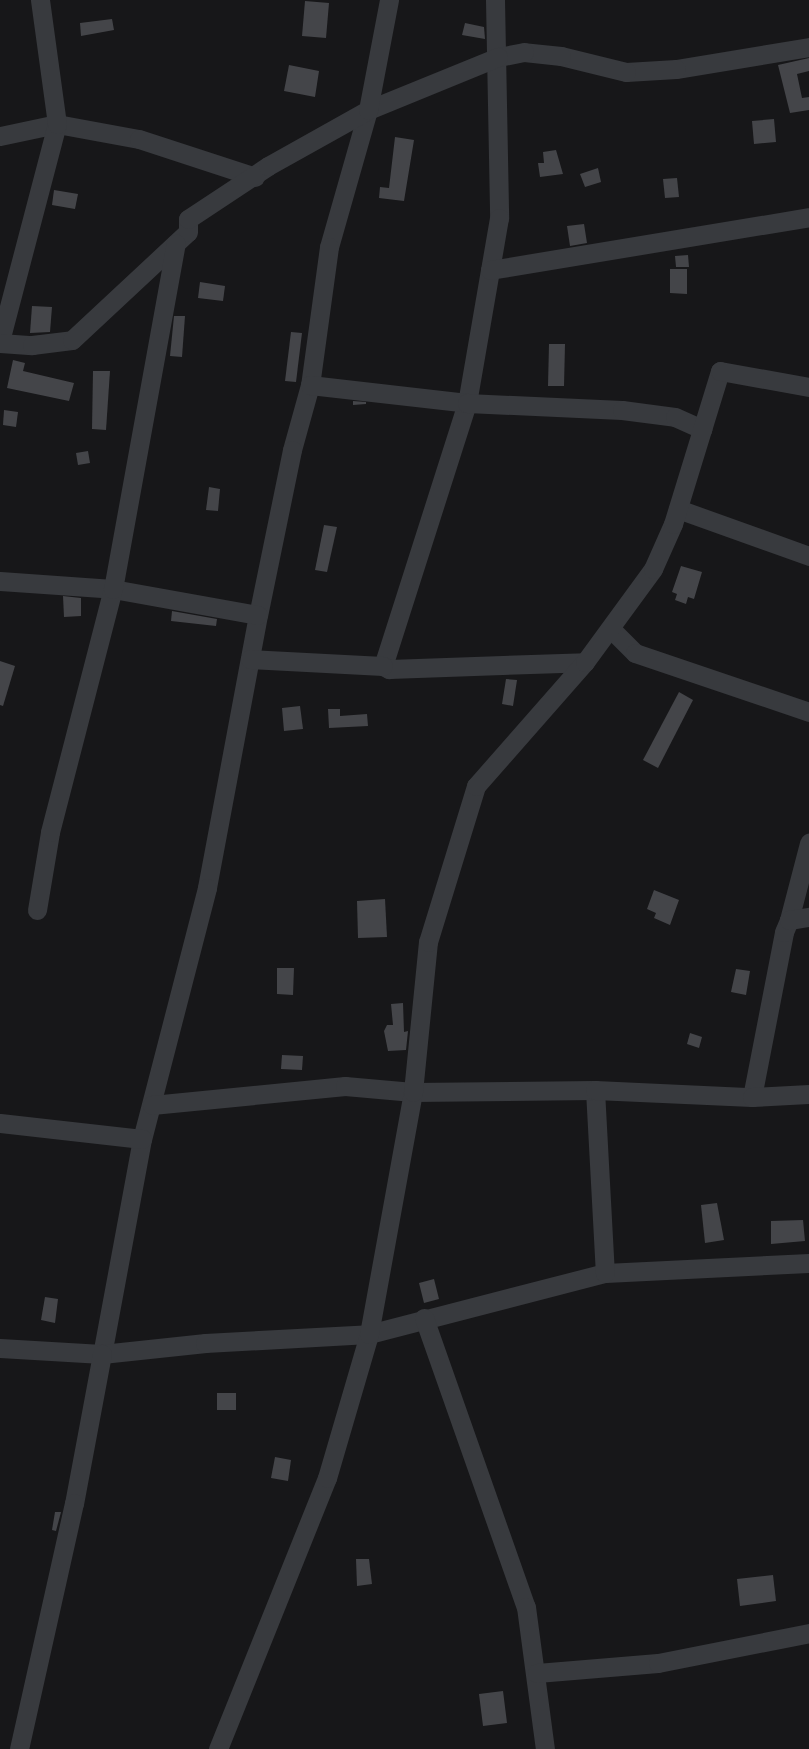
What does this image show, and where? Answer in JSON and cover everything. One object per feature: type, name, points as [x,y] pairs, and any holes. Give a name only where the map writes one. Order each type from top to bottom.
[{"type":"street","points":[[40,0],[57,124],[0,342],[32,345],[72,340],[188,232],[188,219],[255,177],[368,110],[498,57],[542,53],[626,72],[676,69],[809,47]]},
{"type":"street","points":[[19,1749],[74,1503],[142,1139],[208,888],[258,614],[310,385],[329,247],[368,110],[389,0]]},
{"type":"street","points":[[383,666],[467,403],[499,218],[498,57],[495,0]]},
{"type":"street","points":[[0,136],[57,124],[139,139],[255,177]]},
{"type":"street","points":[[490,270],[694,238],[752,224],[809,217]]},
{"type":"street","points":[[37,910],[50,832],[113,589],[176,244]]},
{"type":"street","points":[[218,1749],[327,1478],[369,1334],[413,1092],[428,942],[476,786],[585,662],[611,629],[653,568],[678,509],[720,371],[809,388]]},
{"type":"street","points":[[310,385],[467,403],[622,410],[676,418],[702,429]]},
{"type":"street","points":[[678,509],[809,556]]},
{"type":"street","points":[[0,581],[113,589],[258,614]]},
{"type":"street","points":[[611,629],[635,653],[809,712]]},
{"type":"street","points":[[250,659],[383,666],[389,669],[585,662]]},
{"type":"street","points":[[752,1097],[789,920],[809,843]]},
{"type":"street","points":[[789,920],[809,917]]},
{"type":"street","points":[[152,1104],[345,1086],[413,1092],[595,1090],[752,1097],[809,1094]]},
{"type":"street","points":[[595,1090],[605,1273]]},
{"type":"street","points":[[0,1123],[142,1139]]},
{"type":"street","points":[[0,1348],[102,1354],[205,1343],[369,1334],[424,1318],[605,1273],[809,1263]]},
{"type":"street","points":[[424,1318],[526,1608],[537,1673],[545,1749]]},
{"type":"street","points":[[537,1673],[658,1662],[809,1633]]},
{"type":"building","points":[[305,1],[329,3],[326,38],[302,36]]},
{"type":"building","points":[[112,19],[114,30],[81,36],[80,23]]},
{"type":"building","points":[[465,23],[484,27],[485,39],[462,35]]},
{"type":"building","points":[[809,58],[809,71],[797,74],[802,98],[809,97],[809,110],[790,113],[778,65]]},
{"type":"building","points":[[289,65],[319,71],[315,97],[284,91]]},
{"type":"building","points":[[774,119],[776,142],[754,144],[752,121]]},
{"type":"building","points":[[395,137],[414,140],[404,201],[379,198],[380,187],[389,188]]},
{"type":"building","points":[[556,150],[563,174],[540,177],[538,163],[544,163],[543,152]]},
{"type":"building","points":[[598,168],[601,182],[585,187],[580,174]]},
{"type":"building","points":[[677,178],[679,197],[665,198],[663,179]]},
{"type":"building","points":[[54,190],[78,194],[75,209],[52,205]]},
{"type":"building","points":[[584,224],[587,243],[570,246],[567,226]]},
{"type":"building","points":[[688,255],[689,267],[676,267],[675,256]]},
{"type":"building","points":[[670,269],[687,269],[687,294],[670,293]]},
{"type":"building","points":[[200,282],[225,286],[223,301],[198,298]]},
{"type":"building","points":[[32,306],[52,307],[50,332],[30,333]]},
{"type":"building","points":[[174,316],[185,316],[182,357],[170,356]]},
{"type":"building","points":[[291,332],[302,333],[296,382],[285,381]]},
{"type":"building","points":[[549,344],[565,344],[564,386],[548,386]]},
{"type":"building","points":[[13,360],[25,363],[23,371],[74,383],[69,401],[7,388]]},
{"type":"building","points":[[93,371],[110,371],[106,430],[92,429]]},
{"type":"building","points":[[353,401],[366,402],[366,404],[353,405]]},
{"type":"building","points":[[4,410],[18,412],[16,427],[3,425]]},
{"type":"building","points":[[88,451],[90,463],[78,465],[76,453]]},
{"type":"building","points":[[209,487],[220,489],[218,511],[206,510]]},
{"type":"building","points":[[324,525],[337,527],[327,572],[315,570]]},
{"type":"building","points":[[681,566],[702,572],[694,599],[688,597],[686,604],[675,600],[677,594],[672,592]]},
{"type":"building","points":[[63,596],[81,598],[81,616],[64,617]]},
{"type":"building","points":[[172,611],[217,619],[216,626],[171,621]]},
{"type":"building","points":[[0,661],[15,666],[3,706],[0,705]]},
{"type":"building","points":[[506,679],[517,680],[513,706],[502,704]]},
{"type":"building","points":[[679,692],[693,700],[658,768],[643,760]]},
{"type":"building","points":[[300,706],[303,729],[284,731],[282,708]]},
{"type":"building","points":[[328,709],[340,709],[340,716],[367,714],[368,726],[329,728]]},
{"type":"building","points":[[654,890],[679,900],[670,925],[654,918],[656,913],[647,909]]},
{"type":"building","points":[[385,899],[387,937],[358,938],[357,901]]},
{"type":"building","points":[[277,968],[294,968],[293,995],[277,994]]},
{"type":"building","points":[[736,969],[750,971],[746,995],[731,992]]},
{"type":"building","points":[[403,1003],[404,1032],[408,1031],[406,1050],[388,1051],[384,1031],[387,1025],[393,1025],[391,1004]]},
{"type":"building","points":[[690,1033],[702,1037],[699,1048],[687,1044]]},
{"type":"building","points":[[282,1055],[303,1056],[302,1070],[281,1069]]},
{"type":"building","points":[[717,1203],[724,1240],[705,1243],[701,1205]]},
{"type":"building","points":[[803,1220],[805,1241],[771,1244],[771,1221]]},
{"type":"building","points":[[434,1279],[439,1299],[424,1303],[419,1283]]},
{"type":"building","points":[[45,1297],[58,1299],[55,1323],[41,1320]]},
{"type":"building","points":[[217,1393],[236,1393],[236,1410],[217,1410]]},
{"type":"building","points":[[275,1457],[291,1460],[288,1481],[271,1478]]},
{"type":"building","points":[[55,1512],[61,1512],[56,1531],[52,1530]]},
{"type":"building","points":[[356,1559],[369,1559],[372,1584],[357,1586]]},
{"type":"building","points":[[773,1575],[776,1601],[740,1606],[737,1579]]},
{"type":"building","points":[[503,1691],[507,1723],[483,1726],[479,1694]]}]
